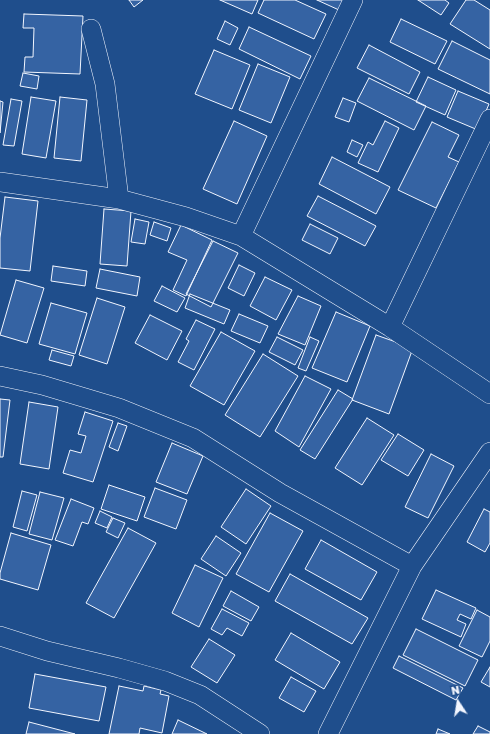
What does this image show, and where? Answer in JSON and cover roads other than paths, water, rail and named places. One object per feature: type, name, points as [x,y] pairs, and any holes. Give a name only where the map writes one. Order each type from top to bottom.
[{"type":"street","points":[[241,236],[354,0]]},
{"type":"street","points":[[91,29],[105,84],[119,199]]},
{"type":"street","points":[[390,327],[490,120]]},
{"type":"street","points":[[0,182],[119,199],[186,217],[241,236],[390,327],[490,394]]},
{"type":"street","points":[[0,376],[42,385],[119,408],[193,438],[280,492],[412,566]]},
{"type":"street","points":[[328,734],[412,566],[490,452]]},
{"type":"street","points":[[0,636],[47,651],[119,668],[164,681],[200,695],[260,734]]}]
